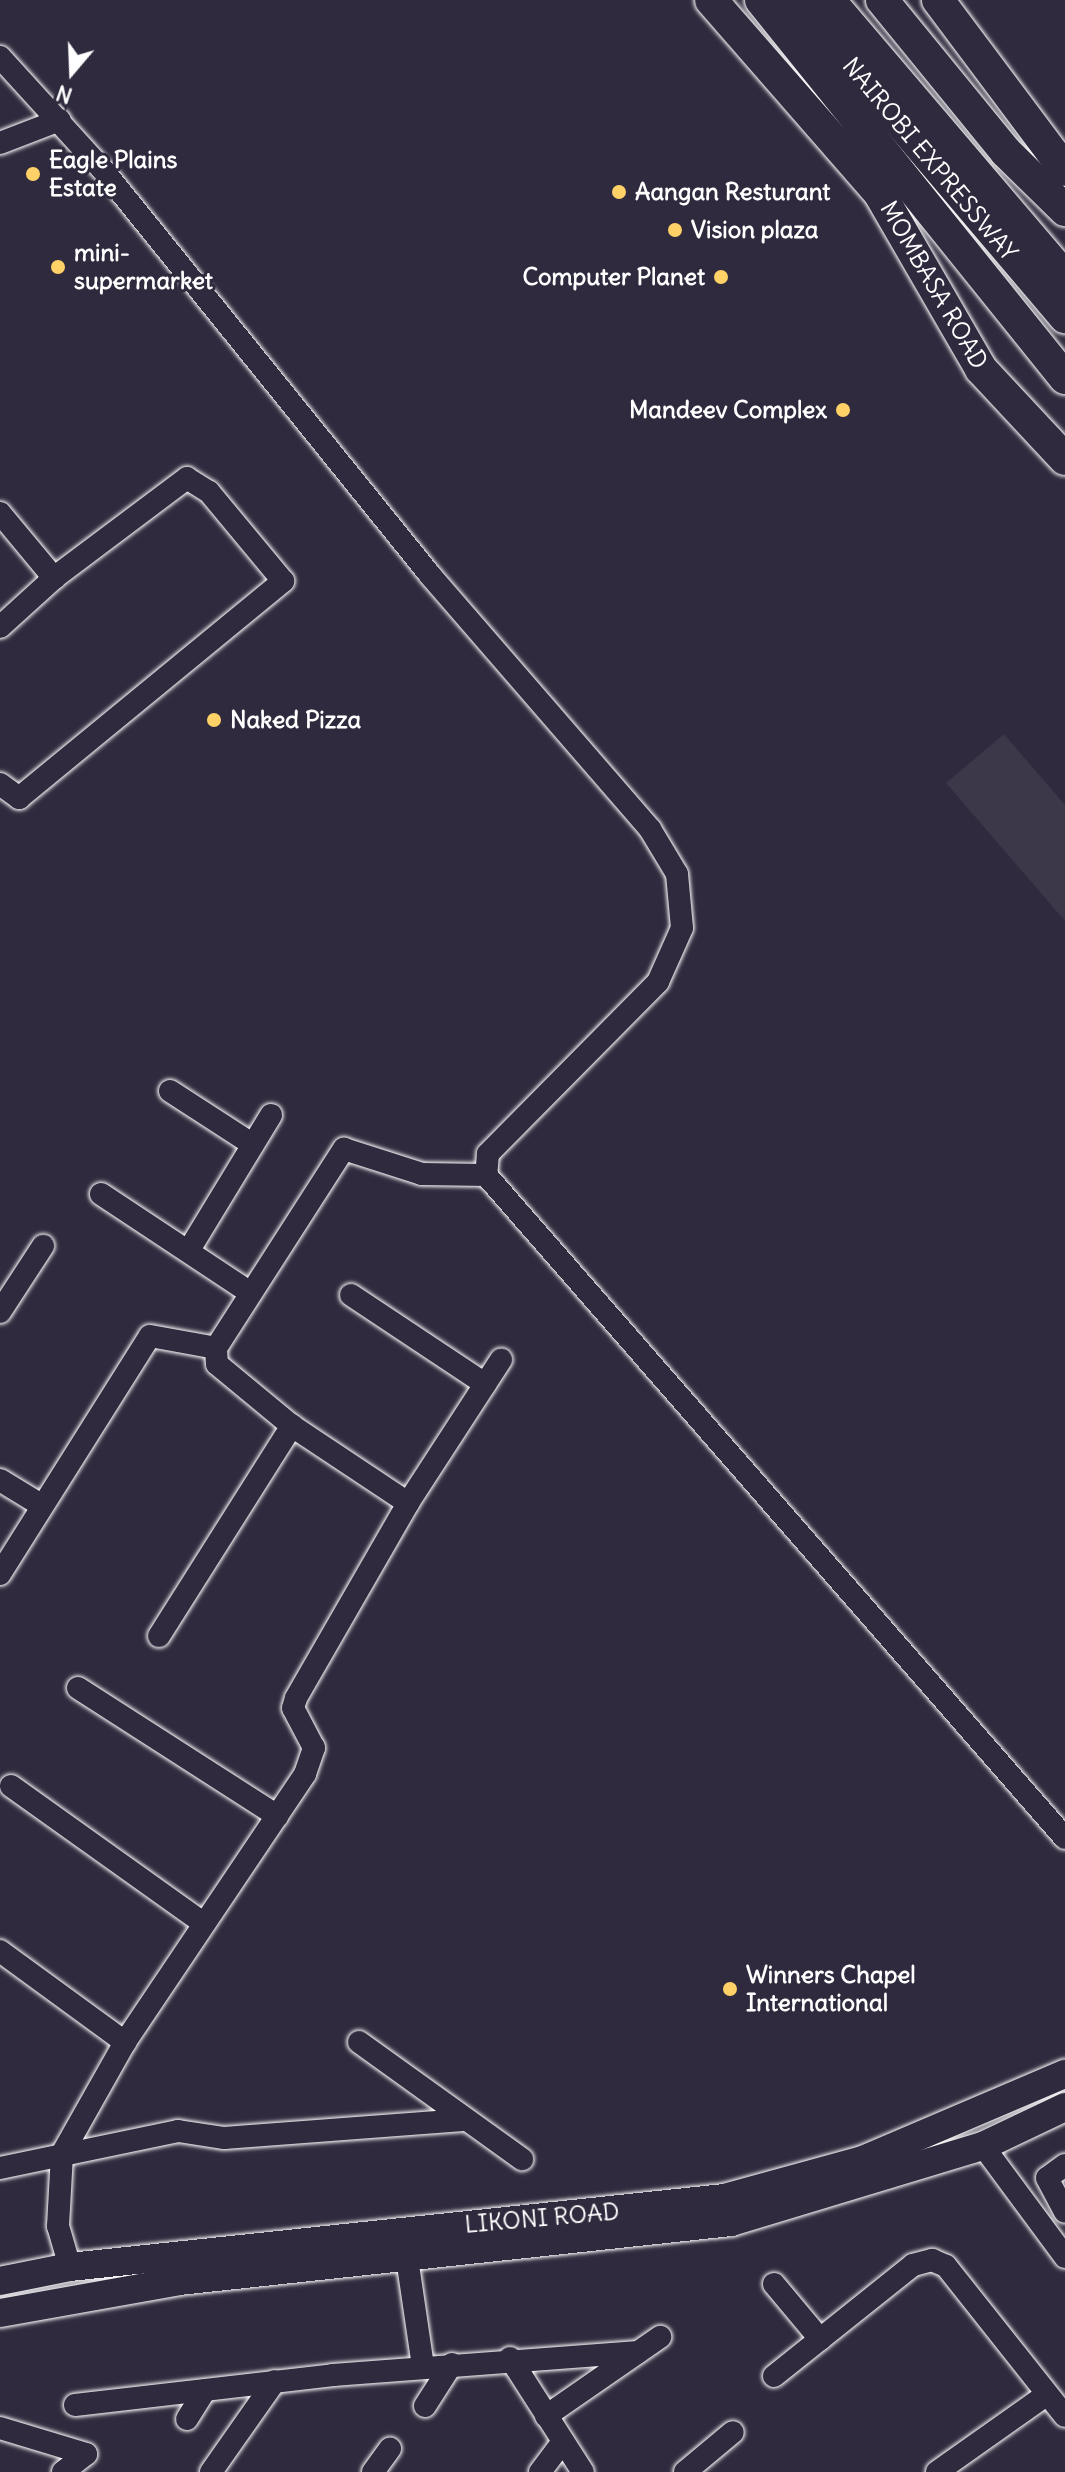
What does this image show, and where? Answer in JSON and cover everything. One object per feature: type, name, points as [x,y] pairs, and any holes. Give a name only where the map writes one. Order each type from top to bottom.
[{"type":"highway","name":"MOMBASA ROAD","points":[[711,0],[880,194],[981,369],[1065,459]]},
{"type":"highway","points":[[761,0],[1065,378]]},
{"type":"highway","name":"NAIROBI EXPRESSWAY","points":[[796,0],[1065,317]]},
{"type":"highway","name":"NAIROBI EXPRESSWAY","points":[[829,0],[1065,277]]},
{"type":"highway","points":[[882,0],[1006,152],[1065,210]]},
{"type":"highway","points":[[938,0],[1065,170]]},
{"type":"main road","name":"LIKONI ROAD","points":[[0,2281],[70,2267],[697,2202],[863,2160],[968,2121],[1065,2074]]},
{"type":"main road","name":"LIKONI ROAD","points":[[0,2313],[179,2281],[731,2222],[983,2146],[1065,2107]]},
{"type":"main road","points":[[968,2121],[983,2146]]},
{"type":"street","points":[[8,64],[60,120],[430,575],[650,829],[677,874],[682,928],[658,982],[488,1154],[486,1175],[1065,1838]]},
{"type":"street","points":[[0,143],[60,120]]},
{"type":"street","points":[[0,627],[54,578],[187,478],[209,492],[283,581],[19,798],[0,784]]},
{"type":"street","points":[[0,513],[54,578]]},
{"type":"street","points":[[170,1091],[252,1144]]},
{"type":"street","points":[[189,1250],[271,1115]]},
{"type":"street","points":[[408,1503],[292,1426],[217,1364],[216,1348],[249,1292],[344,1149],[422,1174],[486,1175]]},
{"type":"street","points":[[101,1194],[249,1292]]},
{"type":"street","points":[[0,1312],[43,1246]]},
{"type":"street","points":[[351,1295],[485,1384]]},
{"type":"street","points":[[0,1574],[150,1336],[216,1348]]},
{"type":"street","points":[[70,2267],[58,2226],[62,2154],[125,2042],[202,1922],[277,1816],[314,1748],[293,1708],[296,1698],[408,1503],[501,1360]]},
{"type":"street","points":[[159,1636],[292,1426]]},
{"type":"street","points":[[0,1480],[41,1505]]},
{"type":"street","points":[[78,1688],[277,1816]]},
{"type":"street","points":[[11,1786],[202,1922]]},
{"type":"street","points":[[0,1951],[125,2042]]},
{"type":"street","points":[[359,2042],[522,2159]]},
{"type":"street","points":[[0,2168],[178,2131],[224,2138],[466,2120]]},
{"type":"street","points":[[983,2146],[1065,2257]]},
{"type":"street","points":[[1065,2165],[1047,2178],[1065,2212]]},
{"type":"street","points":[[407,2258],[423,2367]]},
{"type":"street","points":[[774,2376],[913,2265],[932,2260],[946,2266],[1065,2416]]},
{"type":"street","points":[[774,2284],[820,2339]]},
{"type":"street","points":[[546,2416],[660,2337]]},
{"type":"street","points":[[75,2405],[510,2358],[638,2352]]},
{"type":"street","points":[[510,2358],[583,2472]]},
{"type":"street","points":[[425,2406],[452,2364]]},
{"type":"street","points":[[211,2472],[275,2381]]},
{"type":"street","points":[[187,2419],[205,2390]]},
{"type":"street","points":[[937,2472],[1046,2395]]},
{"type":"street","points":[[0,2428],[86,2454],[63,2472]]},
{"type":"street","points":[[685,2472],[733,2432]]},
{"type":"street","points":[[540,2472],[563,2442]]},
{"type":"street","points":[[373,2472],[390,2449]]},
{"type":"shaded area","points":[[1004,734],[1065,805],[1065,921],[946,783]]},
{"type":"place","name":"Eagle Plains Estate","points":[[33,174]]},
{"type":"place","name":"Aangan Resturant","points":[[619,192]]},
{"type":"place","name":"Vision plaza","points":[[675,230]]},
{"type":"place","name":"mini- supermarket","points":[[58,267]]},
{"type":"place","name":"Computer Planet","points":[[721,277]]},
{"type":"place","name":"Mandeev Complex","points":[[843,410]]},
{"type":"place","name":"Naked Pizza","points":[[214,720]]},
{"type":"place","name":"Winners Chapel International","points":[[730,1989]]}]
